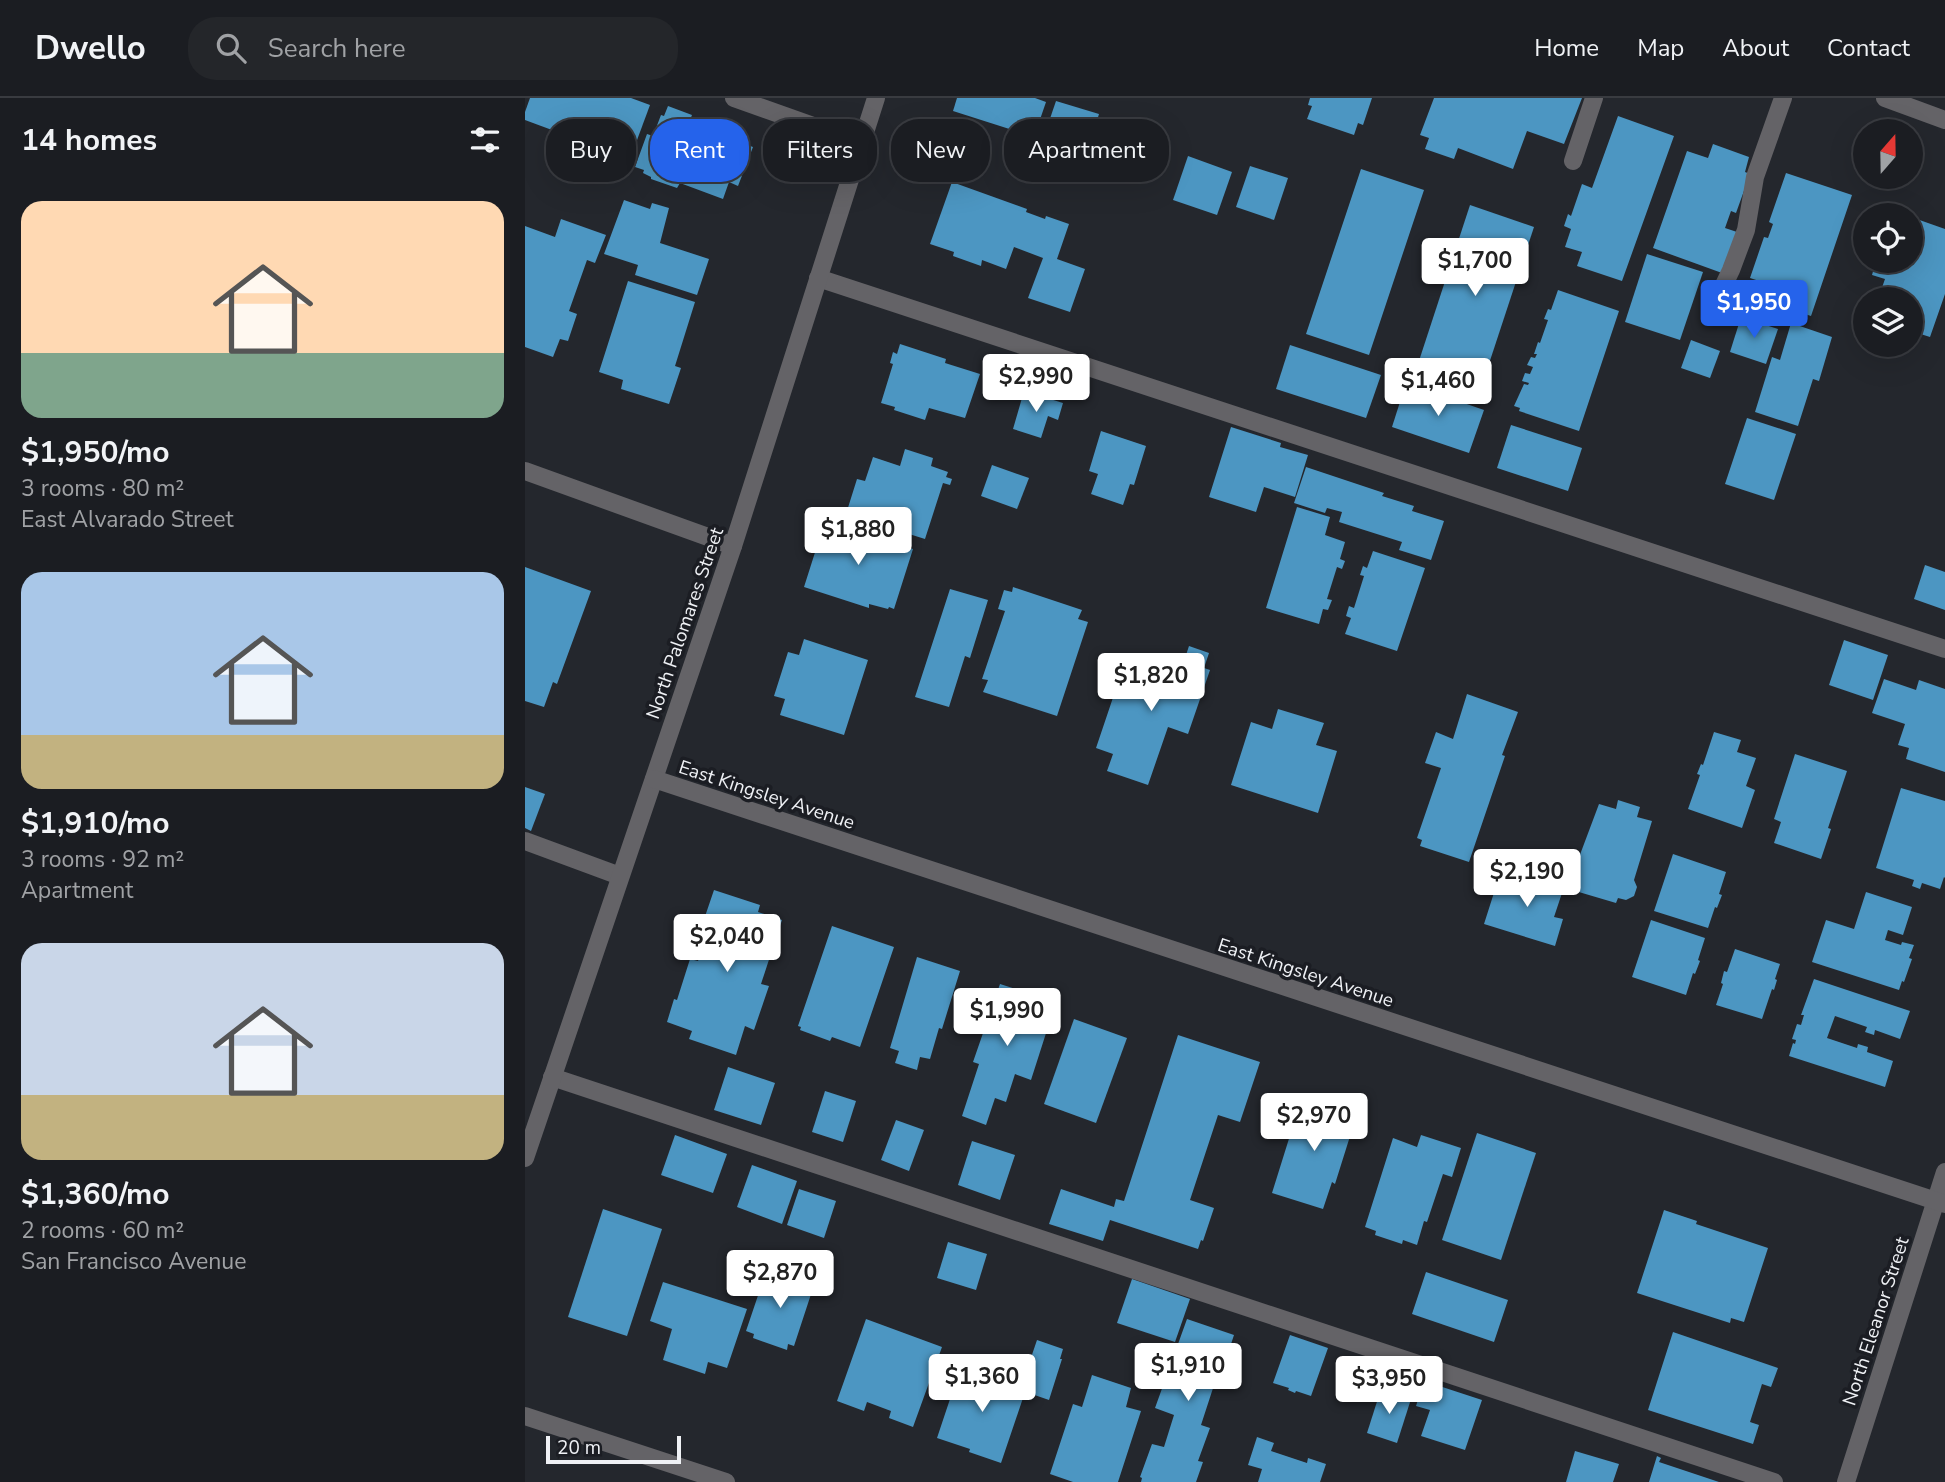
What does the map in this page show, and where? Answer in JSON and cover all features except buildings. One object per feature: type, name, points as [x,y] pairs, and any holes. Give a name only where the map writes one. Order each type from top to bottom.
[{"type":"street","points":[[734,98],[793,119]]},
{"type":"street","name":"North Palomares Street","points":[[869,119],[876,98]]},
{"type":"street","points":[[1573,161],[1594,98]]},
{"type":"street","points":[[1713,308],[1746,230],[1755,177],[1783,98]]},
{"type":"street","points":[[1885,98],[1945,120]]},
{"type":"street","name":"North Palomares Street","points":[[525,1158],[733,546],[849,182]]},
{"type":"street","points":[[818,278],[1945,649]]},
{"type":"street","points":[[525,471],[733,546]]},
{"type":"street","name":"East Kingsley Avenue","points":[[653,779],[1940,1202]]},
{"type":"street","points":[[525,841],[620,876]]},
{"type":"street","points":[[552,1077],[1774,1482]]},
{"type":"street","name":"North Eleanor Street","points":[[1846,1482],[1940,1202],[1945,1172]]},
{"type":"street","points":[[525,1416],[726,1482]]}]
